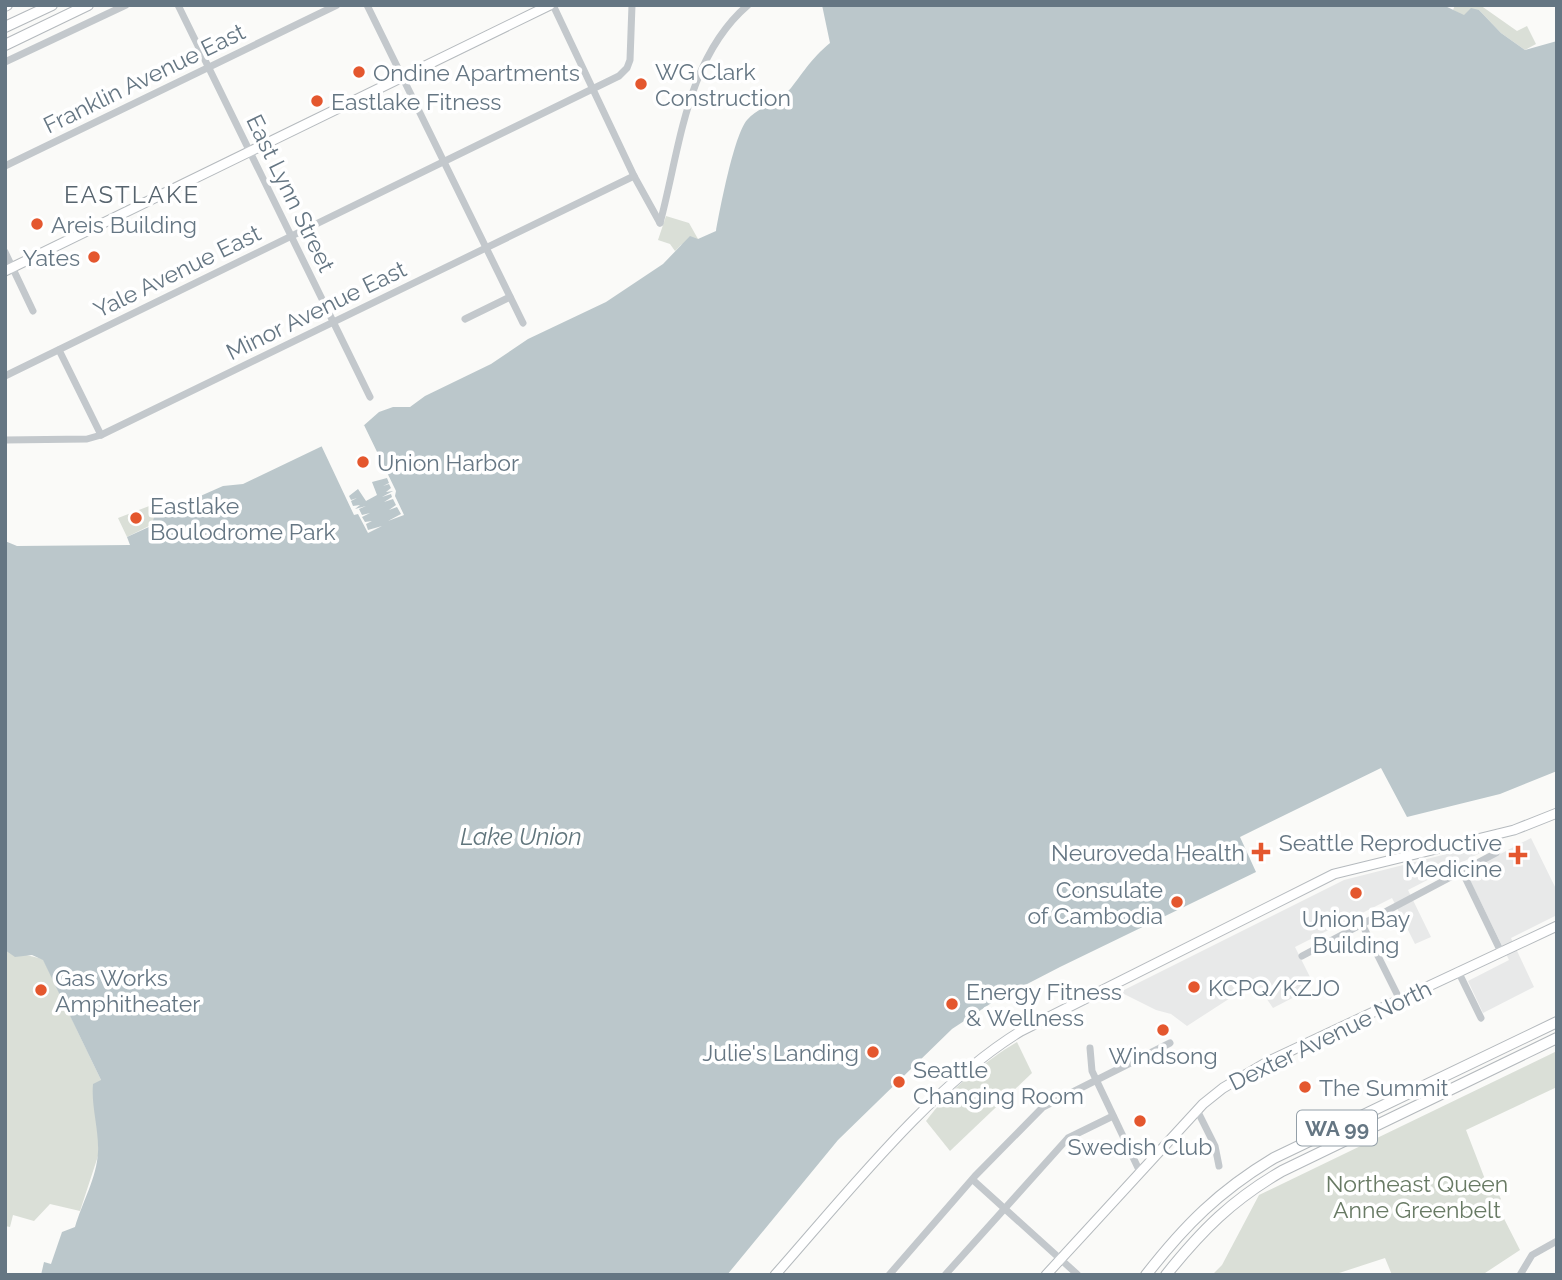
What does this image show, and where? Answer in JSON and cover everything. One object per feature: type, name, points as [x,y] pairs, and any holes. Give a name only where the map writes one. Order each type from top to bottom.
[{"type":"highway","points":[[5,27],[52,5]]},
{"type":"highway","points":[[5,45],[88,5]]},
{"type":"highway","name":"WA 99","points":[[1146,1275],[1177,1235],[1212,1200],[1241,1178],[1274,1158],[1557,1022]]},
{"type":"highway","name":"WA 99","points":[[1166,1275],[1217,1216],[1247,1191],[1282,1171],[1557,1038]]},
{"type":"main road","points":[[9,269],[552,5]]},
{"type":"main road","points":[[775,1275],[925,1110],[997,1045],[1334,874],[1498,833],[1557,813]]},
{"type":"main road","name":"Dexter Avenue North","points":[[1046,1275],[1197,1110],[1223,1088],[1269,1061],[1557,926]]},
{"type":"street","points":[[5,62],[126,5]]},
{"type":"street","name":"East Lynn Street","points":[[178,5],[370,397]]},
{"type":"street","name":"Franklin Avenue East","points":[[5,166],[337,5]]},
{"type":"street","points":[[367,5],[523,323]]},
{"type":"street","points":[[552,5],[634,176],[660,223],[702,66],[718,37],[748,5]]},
{"type":"street","name":"Yale Avenue East","points":[[5,376],[593,90],[627,68],[632,5]]},
{"type":"street","name":"Minor Avenue East","points":[[5,440],[88,439],[101,435],[634,176]]},
{"type":"street","points":[[5,252],[9,269],[33,310]]},
{"type":"street","points":[[465,319],[510,297]]},
{"type":"street","points":[[59,350],[101,435]]},
{"type":"street","points":[[1302,956],[1361,922],[1496,853],[1500,848],[1498,833]]},
{"type":"street","points":[[1462,871],[1501,952]]},
{"type":"street","points":[[1361,922],[1400,1000]]},
{"type":"street","points":[[1458,971],[1481,1018]]},
{"type":"street","points":[[889,1275],[972,1180],[1043,1107],[1170,1043]]},
{"type":"street","points":[[1090,1048],[1096,1080],[1140,1172]]},
{"type":"street","points":[[1197,1110],[1215,1146],[1219,1166]]},
{"type":"street","points":[[945,1275],[1068,1138],[1113,1116]]},
{"type":"street","points":[[972,1180],[1078,1275]]},
{"type":"street","points":[[1520,1275],[1532,1255],[1557,1241]]},
{"type":"shaded area","points":[[1531,838],[1557,891],[1557,915],[1511,938],[1534,987],[1483,1013],[1468,981],[1509,960],[1466,872]]},
{"type":"shaded area","points":[[1482,845],[1484,851],[1408,890],[1431,937],[1415,944],[1392,898],[1295,947],[1310,977],[1306,991],[1273,1008],[1255,982],[1187,1026],[1171,1014],[1156,1010],[1120,992],[1344,880]]},
{"type":"green space","points":[[1455,5],[1480,5],[1517,31],[1527,26],[1536,44],[1525,50],[1501,33],[1479,10],[1464,16],[1453,10]]},
{"type":"green space","points":[[666,216],[689,223],[698,239],[681,245],[675,251],[670,244],[658,240]]},
{"type":"green space","points":[[157,503],[161,511],[155,515],[153,524],[127,537],[118,518]]},
{"type":"green space","points":[[5,950],[43,959],[101,1080],[98,1156],[80,1211],[50,1204],[34,1221],[13,1215],[10,1227],[5,1226]]},
{"type":"green space","points":[[1017,1042],[1032,1073],[950,1151],[926,1121],[968,1077]]},
{"type":"green space","name":"Northeast Queen Anne Greenbelt","points":[[1557,1051],[1557,1087],[1466,1130],[1488,1187],[1494,1185],[1501,1199],[1496,1203],[1520,1250],[1482,1275],[1392,1275],[1385,1258],[1333,1275],[1212,1275],[1222,1265],[1259,1195]]},
{"type":"water","name":"Lake Union","points":[[822,5],[1443,5],[1464,15],[1471,8],[1479,10],[1501,33],[1525,50],[1557,41],[1557,771],[1500,794],[1407,817],[1381,768],[1240,837],[1256,872],[996,1000],[952,1029],[838,1140],[727,1275],[41,1275],[44,1262],[51,1264],[62,1232],[75,1227],[92,1180],[98,1152],[93,1084],[101,1080],[43,960],[32,955],[15,957],[5,950],[5,541],[17,546],[130,545],[127,537],[151,526],[155,515],[168,507],[171,509],[223,486],[243,484],[362,427],[379,412],[393,407],[410,407],[425,396],[491,364],[528,339],[606,302],[663,264],[690,236],[698,239],[716,231],[724,190],[742,128],[757,111],[786,93],[830,43]]},
{"type":"pier","points":[[364,425],[396,491],[395,496],[404,515],[388,521],[401,514],[397,507],[389,510],[396,505],[393,499],[384,502],[392,497],[391,494],[382,497],[393,491],[386,492],[391,488],[389,484],[383,486],[389,483],[387,478],[372,482],[377,495],[366,501],[358,489],[349,496],[351,500],[357,498],[351,501],[353,506],[360,505],[355,509],[366,506],[359,509],[362,515],[370,513],[362,517],[365,522],[372,521],[366,524],[368,530],[382,526],[368,533],[358,514],[354,515],[321,445]]},
{"type":"place","name":"Ondine Apartments","points":[[359,72]]},
{"type":"place","name":"WG Clark Construction","points":[[641,84]]},
{"type":"place","name":"Eastlake Fitness","points":[[317,101]]},
{"type":"place","name":"Areis Building","points":[[37,224]]},
{"type":"place","name":"Yates","points":[[94,257]]},
{"type":"place","name":"Union Harbor","points":[[363,462]]},
{"type":"place","name":"Eastlake Boulodrome Park","points":[[136,518]]},
{"type":"place","name":"Neuroveda Health","points":[[1261,852]]},
{"type":"place","name":"Seattle Reproductive Medicine","points":[[1518,855]]},
{"type":"place","name":"Union Bay Building","points":[[1356,893]]},
{"type":"place","name":"Consulate of Cambodia","points":[[1177,902]]},
{"type":"place","name":"KCPQ/KZJO","points":[[1194,987]]},
{"type":"place","name":"Gas Works Amphitheater","points":[[41,990]]},
{"type":"place","name":"Energy Fitness & Wellness","points":[[952,1004]]},
{"type":"place","name":"Windsong","points":[[1163,1030]]},
{"type":"place","name":"Julie's Landing","points":[[873,1052]]},
{"type":"place","name":"Seattle Changing Room","points":[[899,1082]]},
{"type":"place","name":"The Summit","points":[[1305,1087]]},
{"type":"place","name":"Swedish Club","points":[[1140,1121]]},
{"type":"district","name":"EASTLAKE","points":[[132,194]]}]
